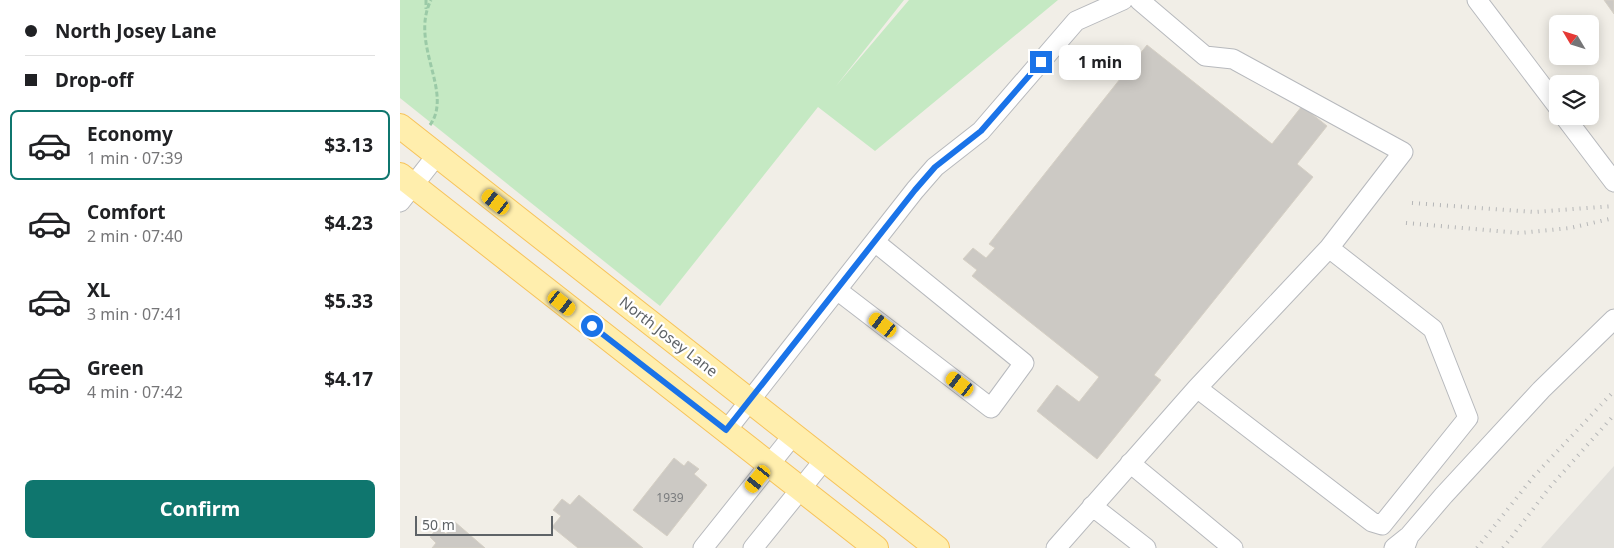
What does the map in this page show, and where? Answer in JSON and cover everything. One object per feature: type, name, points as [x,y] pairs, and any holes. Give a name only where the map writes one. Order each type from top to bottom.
[{"type":"main road","name":"North Josey Lane","points":[[400,126],[937,548]]},
{"type":"main road","points":[[404,188],[726,430],[876,548]]},
{"type":"street","points":[[726,430],[935,167],[981,131],[1076,21],[1123,0]]},
{"type":"street","points":[[1056,548],[1197,388],[1329,248],[1403,152],[1233,60],[1205,56],[1139,0]]},
{"type":"street","points":[[1476,0],[1549,95]]},
{"type":"street","points":[[1571,125],[1614,182]]},
{"type":"street","points":[[404,188],[437,155]]},
{"type":"street","points":[[837,290],[991,408],[1024,363],[875,242]]},
{"type":"street","points":[[1197,388],[1372,522],[1382,526],[1468,418],[1432,329],[1329,248]]},
{"type":"street","points":[[1394,548],[1407,542],[1444,495],[1541,390],[1614,319]]},
{"type":"street","points":[[703,548],[794,434]]},
{"type":"street","points":[[753,548],[825,459]]},
{"type":"street","points":[[1130,462],[1233,548]]},
{"type":"street","points":[[1092,506],[1146,548]]},
{"type":"path","points":[[426,0],[424,33],[438,93],[438,106],[434,120],[426,131]]},
{"type":"path","points":[[426,10],[431,0]]},
{"type":"shaded area","points":[[1614,466],[1614,548],[1541,548]]},
{"type":"green space","points":[[400,0],[904,0],[836,86],[909,0],[1058,0],[875,151],[818,107],[660,306],[400,98]]},
{"type":"building","points":[[1604,0],[1614,0],[1614,14]]},
{"type":"building","points":[[1147,45],[1272,144],[1302,106],[1327,126],[1297,164],[1313,177],[1154,375],[1161,380],[1097,459],[1037,411],[1057,385],[1079,402],[1099,377],[972,276],[977,270],[963,259],[973,248],[986,258],[995,248],[989,244]]},
{"type":"building","points":[[674,458],[684,466],[688,461],[699,469],[694,474],[707,485],[667,536],[633,510]]},
{"type":"building","points":[[579,495],[643,548],[578,548],[552,527],[561,516],[553,510],[562,499],[570,505]]},
{"type":"building","points":[[455,522],[485,548],[432,548],[436,543],[430,537],[438,527],[446,534]]},
{"type":"railway","points":[[1412,203],[1534,212],[1614,206]]},
{"type":"railway","points":[[1406,223],[1520,233],[1570,228],[1614,218]]},
{"type":"railway","points":[[1477,548],[1534,476],[1614,391]]},
{"type":"railway","points":[[1503,548],[1550,487],[1614,415]]},
{"type":"route","points":[[592,326],[726,430],[915,190],[935,167],[981,131],[1041,62]]}]
